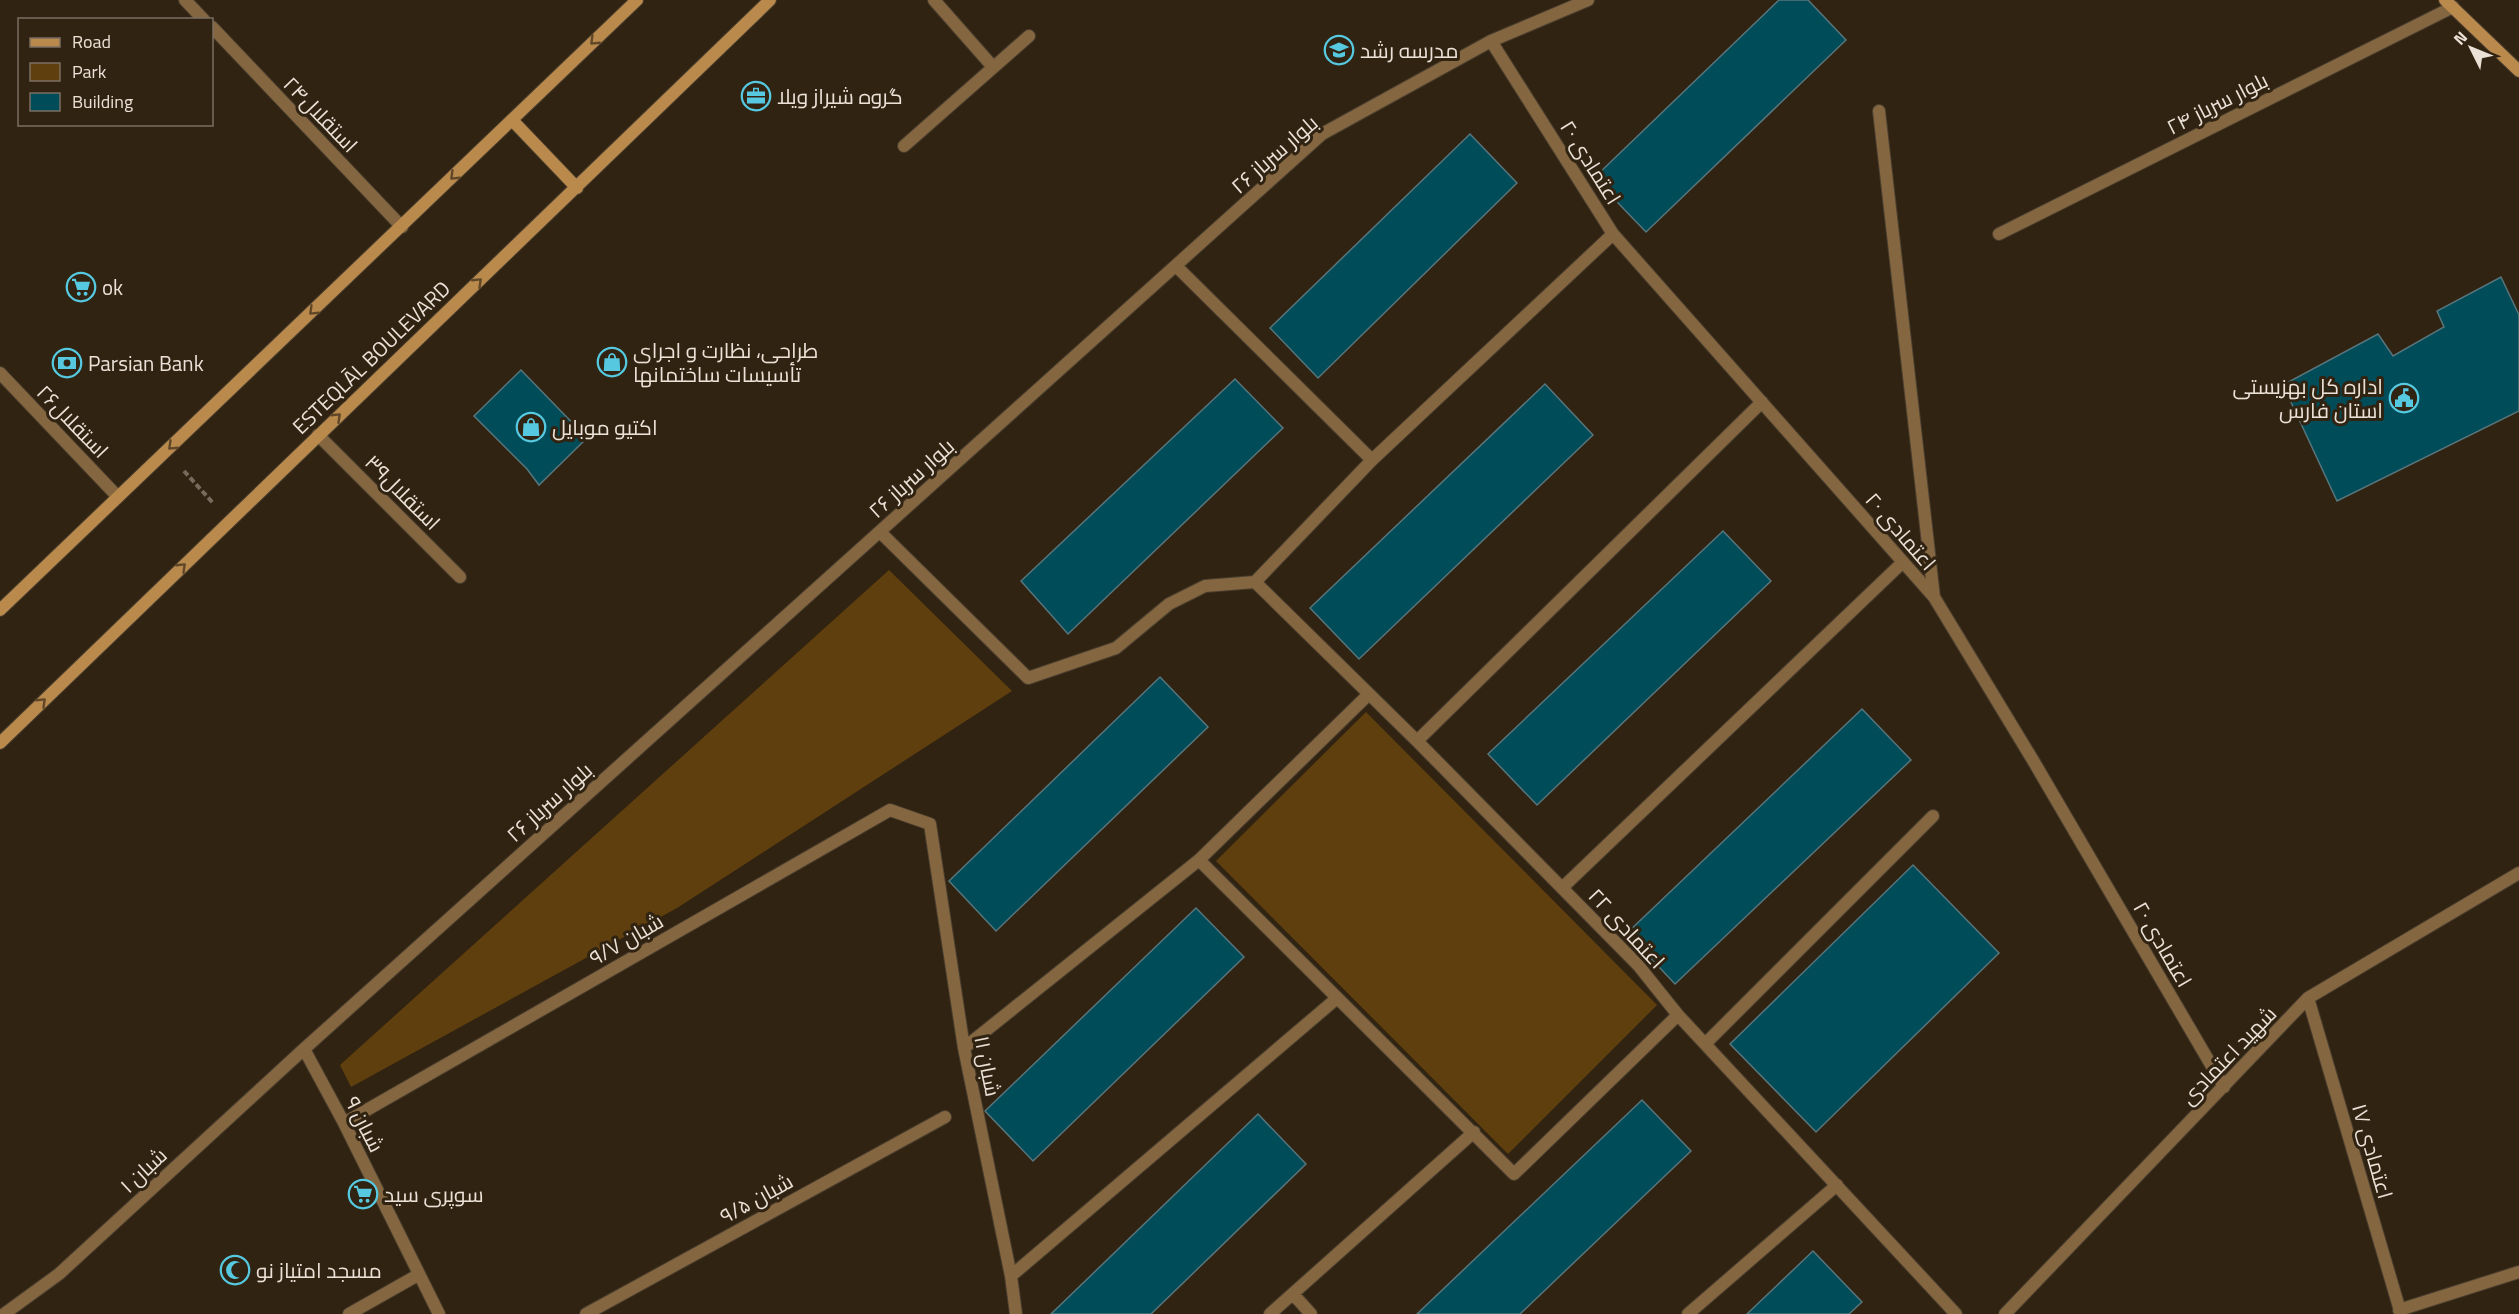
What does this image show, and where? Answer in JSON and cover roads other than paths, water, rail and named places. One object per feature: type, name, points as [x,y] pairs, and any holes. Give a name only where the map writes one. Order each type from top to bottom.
[{"type":"main road","points":[[0,610],[402,227],[636,0]]},
{"type":"main road","name":"ESTEQLĀL BOULEVARD","points":[[0,743],[770,0]]},
{"type":"main road","points":[[2449,4],[2519,71]]},
{"type":"main road","points":[[512,120],[577,188]]},
{"type":"street","points":[[185,0],[202,18]]},
{"type":"street","points":[[934,0],[993,67]]},
{"type":"street","name":"۲۶ بلوار سرباز","points":[[304,1049],[1322,134],[1491,41],[1588,0]]},
{"type":"street","name":"۲۴ بلوار سرباز","points":[[1999,234],[2449,4]]},
{"type":"street","name":"استقلال۲۴","points":[[213,28],[402,227]]},
{"type":"street","points":[[904,146],[1029,36]]},
{"type":"street","name":"۲۰ اعتمادی","points":[[1491,41],[1613,234],[1934,597],[2034,762],[2224,1087]]},
{"type":"street","points":[[1879,111],[1934,597]]},
{"type":"street","points":[[880,532],[1028,678],[1116,648],[1169,604],[1205,586],[1255,582],[1372,460],[1613,234]]},
{"type":"street","points":[[1176,266],[1372,460]]},
{"type":"street","name":"استقلال۲۶","points":[[0,373],[118,497]]},
{"type":"street","points":[[1417,741],[1762,402]]},
{"type":"street","name":"استقلال۳۹","points":[[318,435],[460,577]]},
{"type":"street","points":[[1562,888],[1903,562]]},
{"type":"street","name":"۲۲ اعتمادی","points":[[1255,582],[1417,741],[1638,965],[1678,1015],[1956,1314]]},
{"type":"street","points":[[964,1048],[1199,860],[1368,695]]},
{"type":"street","name":"۹/۷ شبان","points":[[344,1123],[890,810],[930,824]]},
{"type":"street","points":[[1706,1043],[1933,816]]},
{"type":"street","name":"۱۱ شبان","points":[[930,824],[964,1048],[1011,1276],[1016,1314]]},
{"type":"street","points":[[1199,860],[1336,999],[1474,1131],[1514,1174],[1678,1015]]},
{"type":"street","name":"شهید اعتمادی","points":[[2005,1314],[2308,998],[2519,873]]},
{"type":"street","name":"۱۷ اعتمادی","points":[[2308,998],[2400,1312]]},
{"type":"street","points":[[1011,1276],[1336,999]]},
{"type":"street","name":"۹ شبان","points":[[304,1049],[344,1123],[439,1314]]},
{"type":"street","name":"۱ شبان","points":[[4,1314],[59,1274],[304,1049]]},
{"type":"street","name":"۹/۵ شبان","points":[[586,1314],[945,1117]]},
{"type":"street","points":[[1270,1314],[1474,1131]]},
{"type":"street","points":[[1688,1314],[1837,1185]]},
{"type":"street","points":[[2400,1312],[2519,1272]]},
{"type":"street","points":[[348,1314],[418,1275]]},
{"type":"street","points":[[1293,1294],[1311,1314]]},
{"type":"place","name":"مدرسه رشد","points":[[1339,50]]},
{"type":"place","name":"گروه شیراز ویلا","points":[[756,96]]},
{"type":"place","name":"ok","points":[[81,287]]},
{"type":"place","name":"طراحی، نظارت و اجرای تأسیسات ساختمانها","points":[[612,362]]},
{"type":"place","name":"Parsian Bank","points":[[67,363]]},
{"type":"place","name":"اداره کل بهزیستی استان فارس","points":[[2404,398]]},
{"type":"place","name":"اکتیو موبایل","points":[[531,427]]},
{"type":"place","name":"سوپری سید","points":[[363,1194]]},
{"type":"place","name":"مسجد امتیاز نو","points":[[235,1270]]}]
